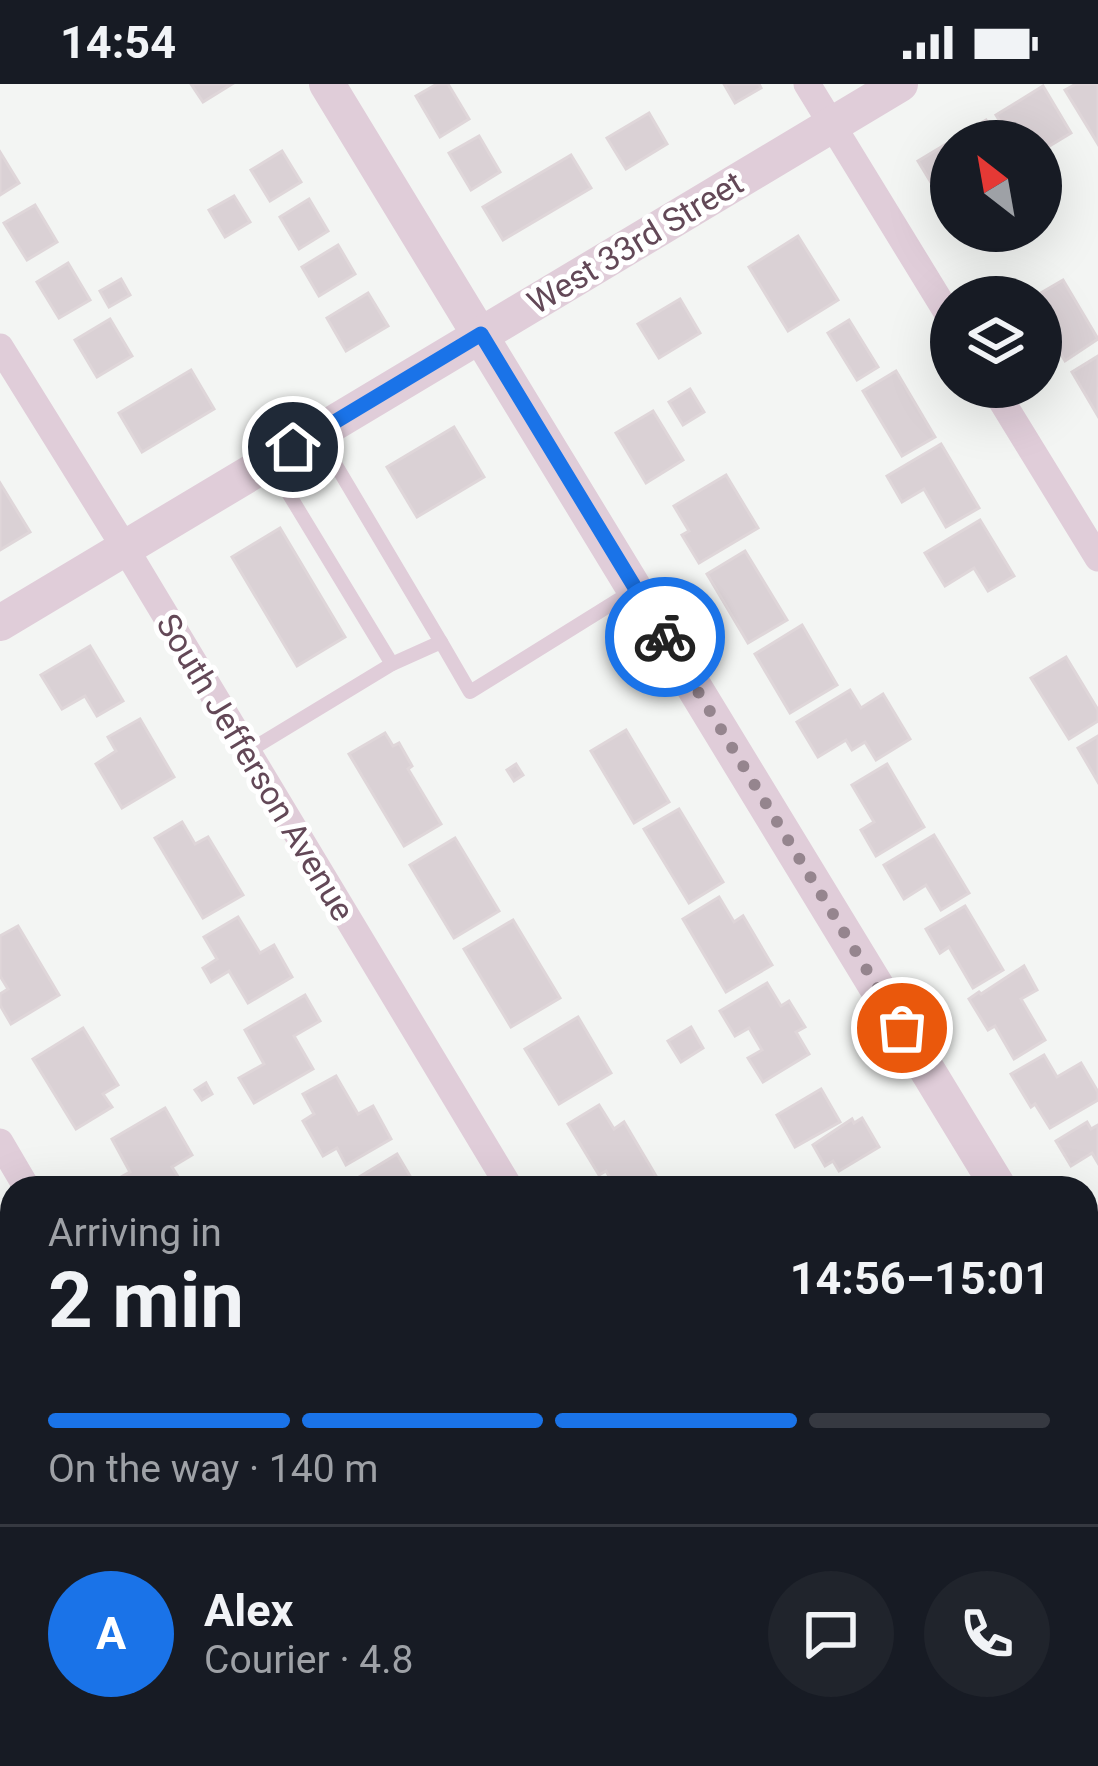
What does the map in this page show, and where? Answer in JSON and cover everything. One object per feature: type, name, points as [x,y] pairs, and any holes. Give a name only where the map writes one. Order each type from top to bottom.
[{"type":"street","points":[[327,84],[992,1176]]},
{"type":"street","points":[[807,84],[930,285]]},
{"type":"street","name":"West 33rd Street","points":[[0,623],[900,84]]},
{"type":"street","name":"South Jefferson Avenue","points":[[0,346],[504,1176]]},
{"type":"street","points":[[1006,408],[1098,558]]},
{"type":"street","points":[[0,1142],[20,1176]]},
{"type":"lane","points":[[316,433],[470,692],[636,590]]},
{"type":"lane","points":[[269,462],[392,664]]},
{"type":"lane","points":[[248,752],[392,664],[441,643]]},
{"type":"building","points":[[191,84],[232,84],[203,102]]},
{"type":"building","points":[[437,84],[448,84],[469,119],[440,137],[416,96]]},
{"type":"building","points":[[724,84],[759,84],[761,88],[735,103]]},
{"type":"building","points":[[1076,84],[1098,84],[1098,144],[1065,90]]},
{"type":"building","points":[[1043,86],[1071,133],[1062,138],[1062,120],[999,120],[996,115]]},
{"type":"building","points":[[649,113],[667,144],[626,169],[607,138]]},
{"type":"building","points":[[479,136],[500,172],[471,190],[449,153]]},
{"type":"building","points":[[282,151],[301,182],[270,201],[251,170]]},
{"type":"building","points":[[0,152],[19,183],[0,195]]},
{"type":"building","points":[[930,154],[930,181],[918,161]]},
{"type":"building","points":[[571,155],[591,188],[503,240],[483,207]]},
{"type":"building","points":[[234,196],[250,222],[225,237],[209,210]]},
{"type":"building","points":[[309,199],[328,231],[299,249],[280,217]]},
{"type":"building","points":[[35,205],[57,242],[27,260],[4,223]]},
{"type":"building","points":[[798,236],[838,300],[788,331],[749,267]]},
{"type":"building","points":[[338,245],[355,274],[319,296],[302,267]]},
{"type":"building","points":[[68,263],[90,300],[59,318],[37,282]]},
{"type":"building","points":[[121,279],[130,295],[109,307],[100,291]]},
{"type":"building","points":[[1062,281],[1098,339],[1065,361],[1062,356]]},
{"type":"building","points":[[368,293],[388,326],[346,351],[327,318]]},
{"type":"building","points":[[680,299],[700,333],[659,358],[638,324]]},
{"type":"building","points":[[110,319],[132,356],[97,377],[75,340]]},
{"type":"building","points":[[849,320],[878,367],[857,380],[828,333]]},
{"type":"building","points":[[1098,356],[1098,416],[1072,372]]},
{"type":"building","points":[[191,370],[214,409],[142,452],[119,413]]},
{"type":"building","points":[[896,371],[935,437],[902,456],[863,391]]},
{"type":"building","points":[[690,389],[704,412],[683,425],[669,402]]},
{"type":"building","points":[[653,411],[683,460],[646,483],[616,433]]},
{"type":"building","points":[[454,427],[484,477],[417,517],[387,467]]},
{"type":"building","points":[[941,444],[979,508],[946,527],[924,489],[902,502],[887,476]]},
{"type":"building","points":[[726,475],[758,528],[699,563],[682,535],[689,531],[674,506]]},
{"type":"building","points":[[0,483],[30,532],[0,550]]},
{"type":"building","points":[[980,520],[1014,576],[988,591],[974,568],[945,586],[925,553]]},
{"type":"building","points":[[280,528],[345,637],[297,666],[232,557]]},
{"type":"building","points":[[745,551],[787,620],[748,643],[707,574]]},
{"type":"building","points":[[802,625],[837,685],[790,713],[755,654]]},
{"type":"building","points":[[90,646],[123,701],[97,716],[85,696],[62,709],[41,675]]},
{"type":"building","points":[[1066,657],[1098,710],[1098,721],[1069,739],[1031,678]]},
{"type":"building","points":[[850,690],[861,708],[883,694],[910,739],[876,760],[865,742],[852,750],[846,740],[818,757],[797,722]]},
{"type":"building","points":[[140,719],[174,777],[122,808],[96,764],[116,751],[108,737]]},
{"type":"building","points":[[626,730],[669,802],[634,823],[591,751]]},
{"type":"building","points":[[385,733],[393,746],[399,743],[412,766],[408,769],[441,824],[404,846],[349,754]]},
{"type":"building","points":[[1098,736],[1098,782],[1078,748]]},
{"type":"building","points":[[516,764],[523,775],[514,781],[507,770]]},
{"type":"building","points":[[887,764],[924,827],[876,856],[861,830],[874,822],[852,785]]},
{"type":"building","points":[[679,809],[723,882],[689,903],[644,829]]},
{"type":"building","points":[[182,822],[195,844],[208,837],[243,895],[203,918],[155,838]]},
{"type":"building","points":[[934,835],[969,893],[941,910],[926,885],[904,899],[884,865]]},
{"type":"building","points":[[455,838],[499,911],[454,938],[410,865]]},
{"type":"building","points":[[719,897],[734,922],[743,916],[772,965],[726,992],[683,919]]},
{"type":"building","points":[[965,906],[1003,970],[973,988],[949,947],[940,953],[926,929]]},
{"type":"building","points":[[238,917],[260,953],[274,945],[292,977],[248,1003],[229,971],[211,982],[203,968],[217,959],[204,937]]},
{"type":"building","points":[[513,920],[560,998],[511,1027],[464,949]]},
{"type":"building","points":[[18,926],[59,995],[11,1024],[0,1005],[0,994],[8,989],[0,976],[0,936]]},
{"type":"building","points":[[1024,966],[1037,990],[1021,999],[1045,1040],[1014,1059],[995,1026],[988,1030],[969,999]]},
{"type":"building","points":[[767,983],[781,1006],[789,1001],[805,1027],[796,1032],[809,1054],[763,1082],[748,1058],[762,1050],[749,1028],[735,1036],[720,1011]]},
{"type":"building","points":[[305,995],[320,1021],[294,1036],[313,1069],[254,1103],[239,1078],[264,1064],[245,1030]]},
{"type":"building","points":[[578,1017],[611,1073],[559,1104],[525,1049]]},
{"type":"building","points":[[691,1027],[703,1048],[681,1062],[668,1041]]},
{"type":"building","points":[[83,1028],[118,1085],[103,1094],[112,1107],[76,1129],[33,1059]]},
{"type":"building","points":[[1044,1055],[1057,1077],[1081,1063],[1098,1092],[1098,1100],[1050,1128],[1011,1074]]},
{"type":"building","points":[[336,1076],[358,1114],[373,1106],[391,1139],[346,1165],[337,1148],[323,1156],[303,1121],[314,1114],[303,1094]]},
{"type":"building","points":[[206,1083],[212,1094],[202,1100],[195,1090]]},
{"type":"building","points":[[821,1089],[840,1122],[795,1147],[777,1115]]},
{"type":"building","points":[[599,1105],[614,1129],[624,1122],[656,1176],[609,1176],[606,1171],[599,1175],[568,1124]]},
{"type":"building","points":[[165,1108],[192,1155],[172,1167],[178,1176],[123,1176],[130,1172],[112,1139]]},
{"type":"building","points":[[862,1118],[879,1147],[839,1171],[833,1161],[825,1166],[813,1145],[852,1119],[854,1123]]},
{"type":"building","points":[[1087,1122],[1091,1129],[1098,1125],[1098,1163],[1092,1153],[1071,1166],[1056,1141]]},
{"type":"building","points":[[397,1154],[410,1176],[361,1176]]},
{"type":"way so far","points":[[665,637],[902,1028]]},
{"type":"route","points":[[293,447],[481,334],[665,637]]}]
